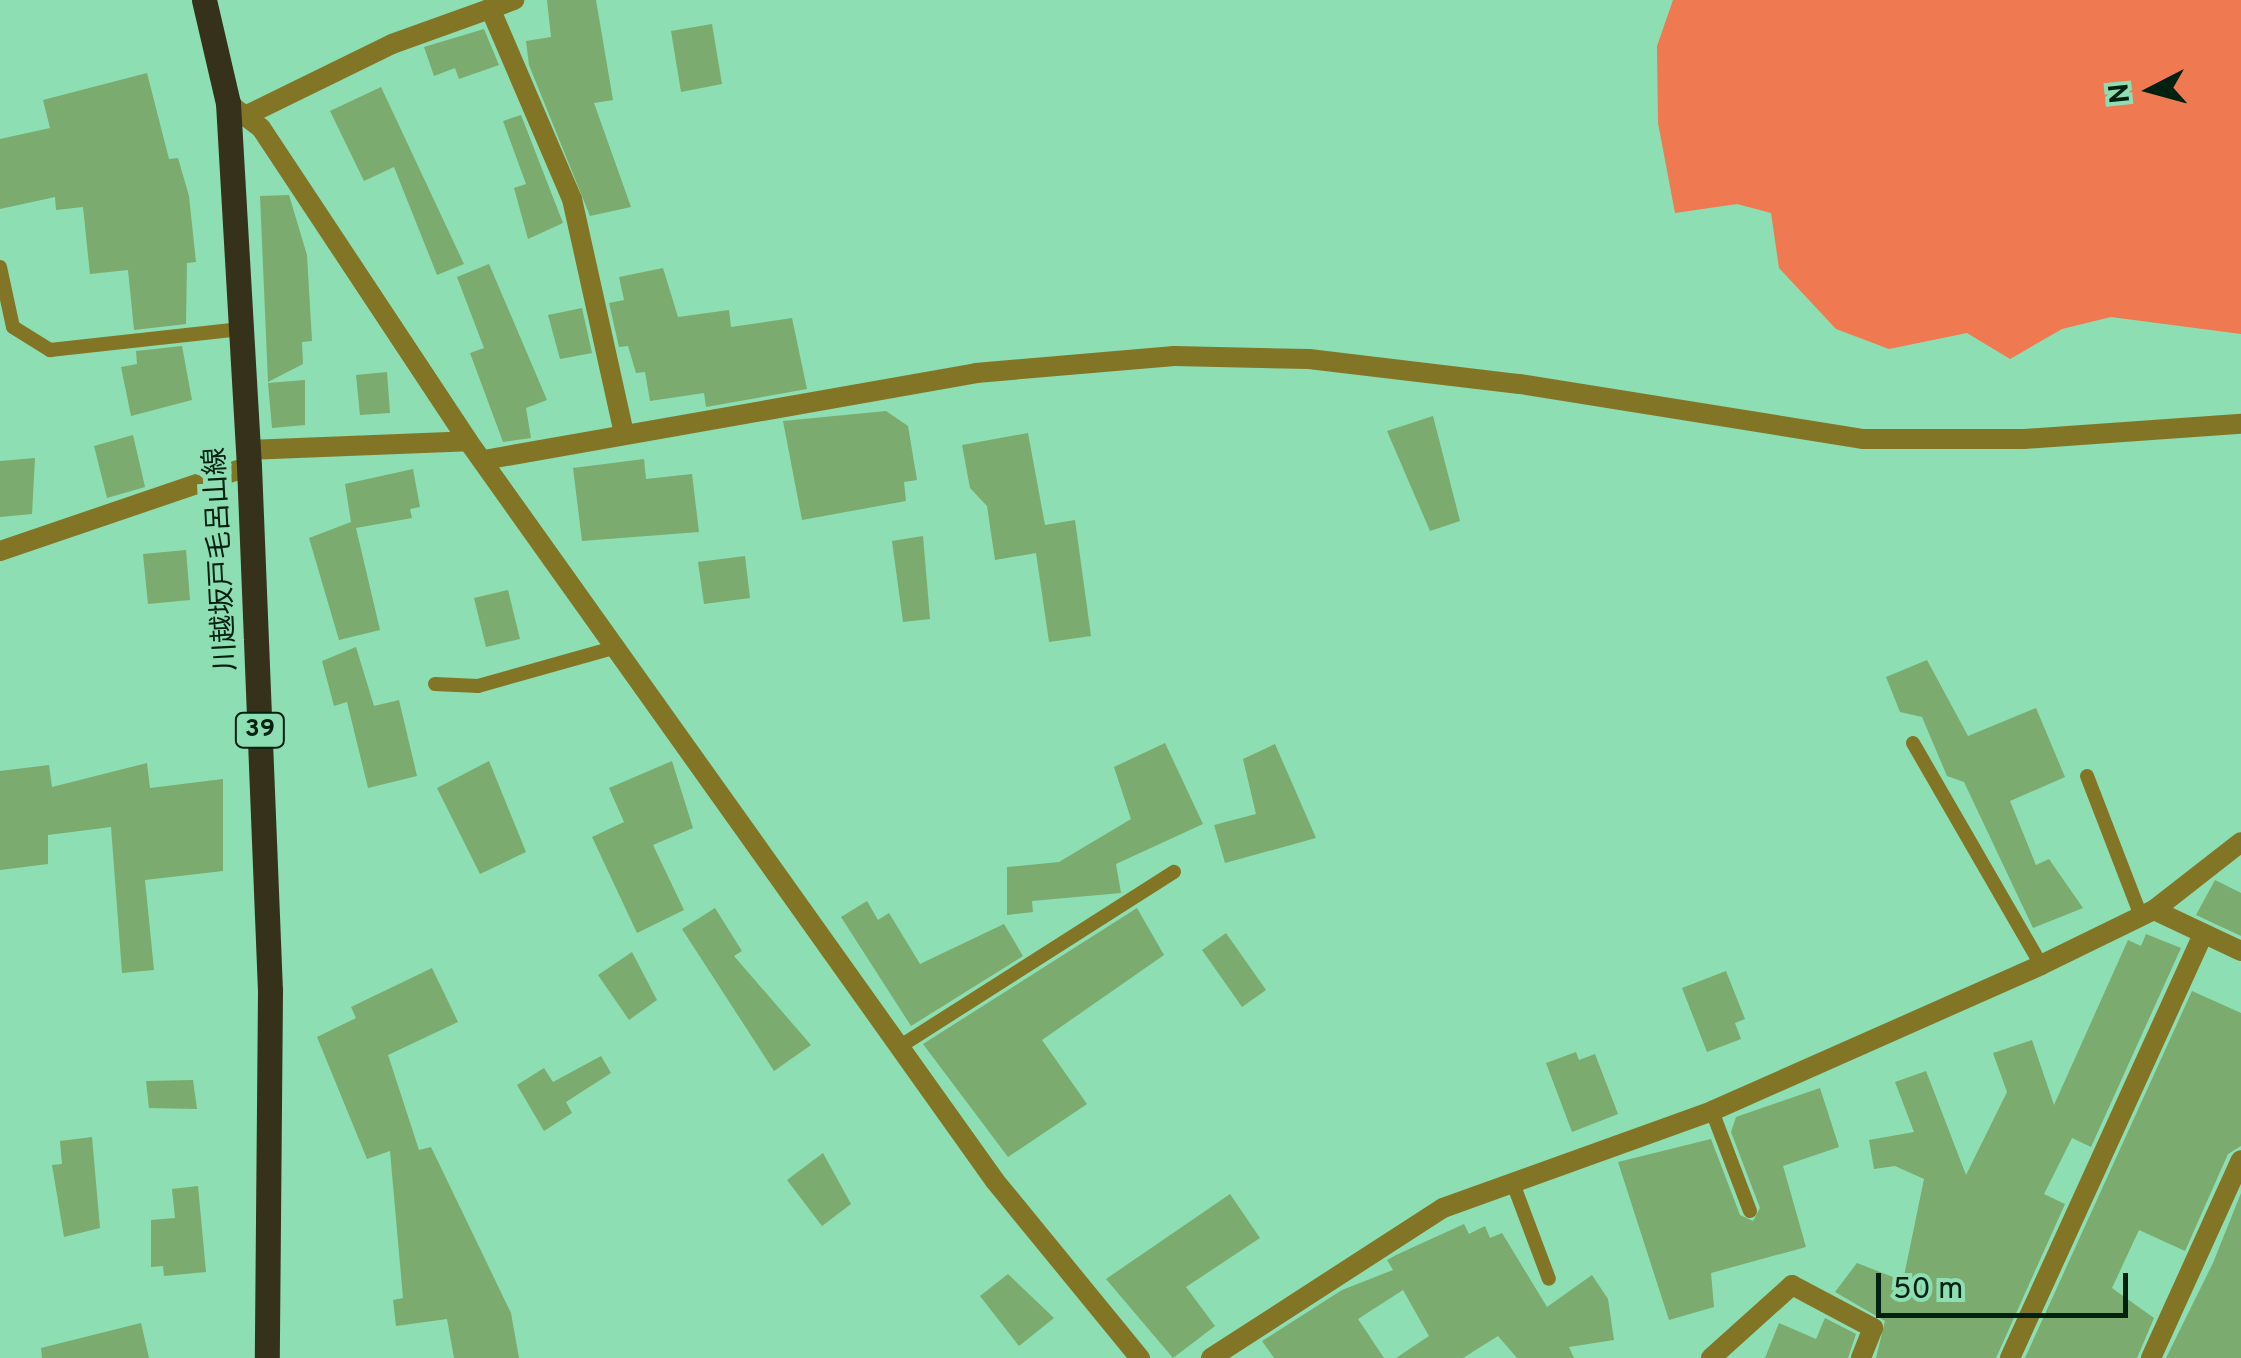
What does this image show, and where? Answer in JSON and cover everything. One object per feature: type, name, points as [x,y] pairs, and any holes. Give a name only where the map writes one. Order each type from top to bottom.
[{"type":"main road","name":"川越坂戸毛呂山線","points":[[204,0],[237,109],[242,328],[270,991],[267,1358]]},
{"type":"street","points":[[514,0],[237,109],[899,1047],[1140,1358]]},
{"type":"street","points":[[490,8],[572,199],[624,434]]},
{"type":"street","points":[[484,460],[976,373],[1174,356],[1462,377],[1864,439],[2024,440],[2241,424]]},
{"type":"street","points":[[0,551],[248,458],[468,441]]},
{"type":"street","points":[[1212,1358],[1443,1208],[1514,1186],[1712,1111],[2040,965],[2148,913],[2241,842]]},
{"type":"street","points":[[2148,913],[2241,951]]},
{"type":"street","points":[[2010,1358],[2203,934]]},
{"type":"street","points":[[2151,1358],[2241,1160]]},
{"type":"street","points":[[1712,1358],[1792,1285],[1873,1328],[1861,1358]]},
{"type":"lane","points":[[0,267],[14,327],[50,350],[242,328]]},
{"type":"lane","points":[[434,684],[478,686],[617,647]]},
{"type":"lane","points":[[1914,743],[2040,965]]},
{"type":"lane","points":[[2087,776],[2148,913]]},
{"type":"lane","points":[[899,1047],[1174,872]]},
{"type":"lane","points":[[1712,1111],[1750,1211]]},
{"type":"lane","points":[[1514,1186],[1550,1279]]},
{"type":"shaded area","points":[[1673,0],[2241,0],[2241,334],[2111,317],[2062,329],[2010,359],[1967,333],[1889,349],[1836,329],[1779,268],[1771,213],[1737,204],[1675,213],[1658,123],[1657,46]]},
{"type":"building","points":[[547,0],[596,0],[613,100],[594,103],[631,207],[590,216],[529,65],[526,41],[551,37]]},
{"type":"building","points":[[712,24],[722,84],[681,92],[671,31]]},
{"type":"building","points":[[484,29],[499,65],[459,79],[455,68],[434,76],[424,47]]},
{"type":"building","points":[[147,73],[169,159],[178,158],[189,196],[196,262],[187,263],[186,324],[134,330],[128,270],[90,274],[83,207],[56,210],[55,197],[0,209],[0,139],[50,128],[43,100]]},
{"type":"building","points":[[381,87],[464,264],[437,275],[394,167],[364,181],[330,111]]},
{"type":"building","points":[[521,115],[563,223],[528,239],[514,188],[526,184],[503,121]]},
{"type":"building","points":[[289,195],[307,255],[312,341],[302,342],[303,364],[268,382],[260,196]]},
{"type":"building","points":[[489,264],[547,400],[526,408],[531,438],[503,442],[470,353],[484,348],[457,277]]},
{"type":"building","points":[[663,268],[678,317],[729,310],[731,327],[792,318],[807,389],[706,407],[704,393],[650,401],[645,372],[636,373],[628,346],[619,347],[609,303],[624,300],[619,277]]},
{"type":"building","points":[[582,308],[592,353],[560,359],[548,315]]},
{"type":"building","points":[[182,346],[192,400],[131,416],[121,367],[137,364],[136,351]]},
{"type":"building","points":[[387,372],[390,413],[360,415],[356,375]]},
{"type":"building","points":[[305,380],[305,425],[272,428],[268,383]]},
{"type":"building","points":[[886,411],[908,426],[917,480],[904,482],[906,501],[802,520],[783,421]]},
{"type":"building","points":[[1433,416],[1460,521],[1430,531],[1387,431]]},
{"type":"building","points":[[1028,433],[1045,525],[1075,520],[1091,636],[1049,642],[1036,553],[995,560],[987,506],[970,488],[962,445]]},
{"type":"building","points":[[133,435],[145,487],[107,498],[94,446]]},
{"type":"building","points":[[35,458],[32,514],[0,517],[0,461]]},
{"type":"building","points":[[644,459],[646,479],[692,474],[699,532],[582,541],[573,468]]},
{"type":"building","points":[[413,469],[420,507],[410,509],[412,518],[356,528],[380,630],[339,640],[309,538],[351,522],[345,484]]},
{"type":"building","points":[[923,536],[930,619],[903,622],[892,541]]},
{"type":"building","points":[[186,550],[190,600],[148,604],[143,554]]},
{"type":"building","points":[[745,556],[750,598],[704,604],[698,562]]},
{"type":"building","points":[[508,590],[520,639],[486,647],[474,598]]},
{"type":"building","points":[[356,647],[374,706],[399,700],[417,776],[368,788],[347,702],[334,706],[322,661]]},
{"type":"building","points":[[1927,660],[1968,736],[2036,708],[2065,777],[2010,801],[2036,865],[2049,859],[2083,908],[2033,928],[1964,782],[1947,776],[1922,717],[1900,712],[1886,677]]},
{"type":"building","points":[[1165,743],[1203,824],[1116,864],[1121,893],[1032,901],[1033,912],[1007,915],[1007,867],[1059,862],[1131,819],[1114,767]]},
{"type":"building","points":[[1275,744],[1316,838],[1225,863],[1214,825],[1256,814],[1243,759]]},
{"type":"building","points":[[489,761],[526,852],[480,874],[437,788]]},
{"type":"building","points":[[672,761],[693,828],[653,845],[684,910],[637,933],[592,837],[624,822],[609,788]]},
{"type":"building","points":[[147,763],[150,788],[223,779],[223,871],[145,880],[154,970],[122,973],[111,827],[48,835],[48,864],[0,870],[0,771],[49,765],[52,787]]},
{"type":"building","points":[[2215,880],[2241,893],[2241,936],[2196,915]]},
{"type":"building","points":[[867,901],[878,920],[889,913],[920,964],[1004,924],[1023,956],[911,1026],[841,917]]},
{"type":"building","points":[[715,908],[742,951],[734,956],[811,1045],[774,1071],[682,929]]},
{"type":"building","points":[[1137,908],[1164,955],[1042,1040],[1087,1104],[1008,1157],[923,1044]]},
{"type":"building","points":[[1226,933],[1266,990],[1242,1007],[1202,950]]},
{"type":"building","points":[[2146,934],[2181,948],[2091,1147],[2072,1138],[2044,1194],[2065,1204],[1996,1358],[1876,1358],[1885,1321],[1835,1292],[1857,1263],[1903,1281],[1924,1179],[1895,1166],[1874,1169],[1869,1140],[1914,1132],[1895,1082],[1926,1071],[1966,1175],[2007,1092],[1993,1053],[2032,1040],[2054,1105],[2128,940],[2141,946]]},
{"type":"building","points":[[632,952],[657,1000],[629,1020],[598,975]]},
{"type":"building","points":[[432,968],[458,1022],[388,1055],[419,1150],[431,1147],[511,1313],[519,1358],[454,1358],[447,1319],[396,1326],[393,1300],[403,1298],[390,1151],[367,1159],[317,1037],[356,1018],[351,1007]]},
{"type":"building","points":[[1726,971],[1745,1019],[1735,1023],[1741,1039],[1707,1052],[1682,988]]},
{"type":"building","points":[[2192,991],[2241,1013],[2241,1146],[2228,1154],[2185,1251],[2139,1230],[2112,1288],[2154,1318],[2137,1358],[2025,1358]]},
{"type":"building","points":[[1576,1052],[1579,1060],[1595,1054],[1618,1114],[1572,1132],[1546,1063]]},
{"type":"building","points":[[601,1056],[611,1073],[566,1102],[572,1113],[544,1131],[517,1085],[544,1068],[553,1082]]},
{"type":"building","points":[[193,1080],[197,1109],[149,1108],[146,1081]]},
{"type":"building","points":[[1820,1088],[1839,1147],[1783,1166],[1806,1247],[1711,1273],[1714,1307],[1669,1320],[1618,1162],[1711,1139],[1740,1215],[1753,1221],[1760,1208],[1731,1132],[1736,1117]]},
{"type":"building","points":[[92,1137],[100,1228],[64,1237],[52,1165],[62,1164],[60,1141]]},
{"type":"building","points":[[823,1153],[851,1204],[822,1226],[787,1180]]},
{"type":"building","points":[[198,1186],[206,1272],[164,1276],[163,1266],[151,1267],[151,1220],[175,1218],[172,1189]]},
{"type":"building","points":[[2241,1193],[2241,1358],[2166,1358],[2213,1263]]},
{"type":"building","points":[[1230,1194],[1260,1238],[1186,1287],[1215,1326],[1173,1358],[1106,1279]]},
{"type":"building","points":[[1464,1224],[1469,1234],[1485,1226],[1490,1238],[1502,1233],[1547,1307],[1592,1275],[1608,1299],[1614,1340],[1569,1347],[1574,1358],[1517,1358],[1498,1336],[1463,1358],[1396,1358],[1429,1336],[1403,1290],[1358,1319],[1384,1358],[1274,1358],[1262,1341],[1342,1290],[1393,1270],[1387,1260]]},
{"type":"building","points":[[1008,1274],[1054,1318],[1019,1346],[980,1296]]},
{"type":"building","points":[[1825,1318],[1856,1334],[1848,1358],[1765,1358],[1779,1323],[1816,1339]]},
{"type":"building","points":[[141,1323],[149,1358],[42,1358],[41,1348]]}]
